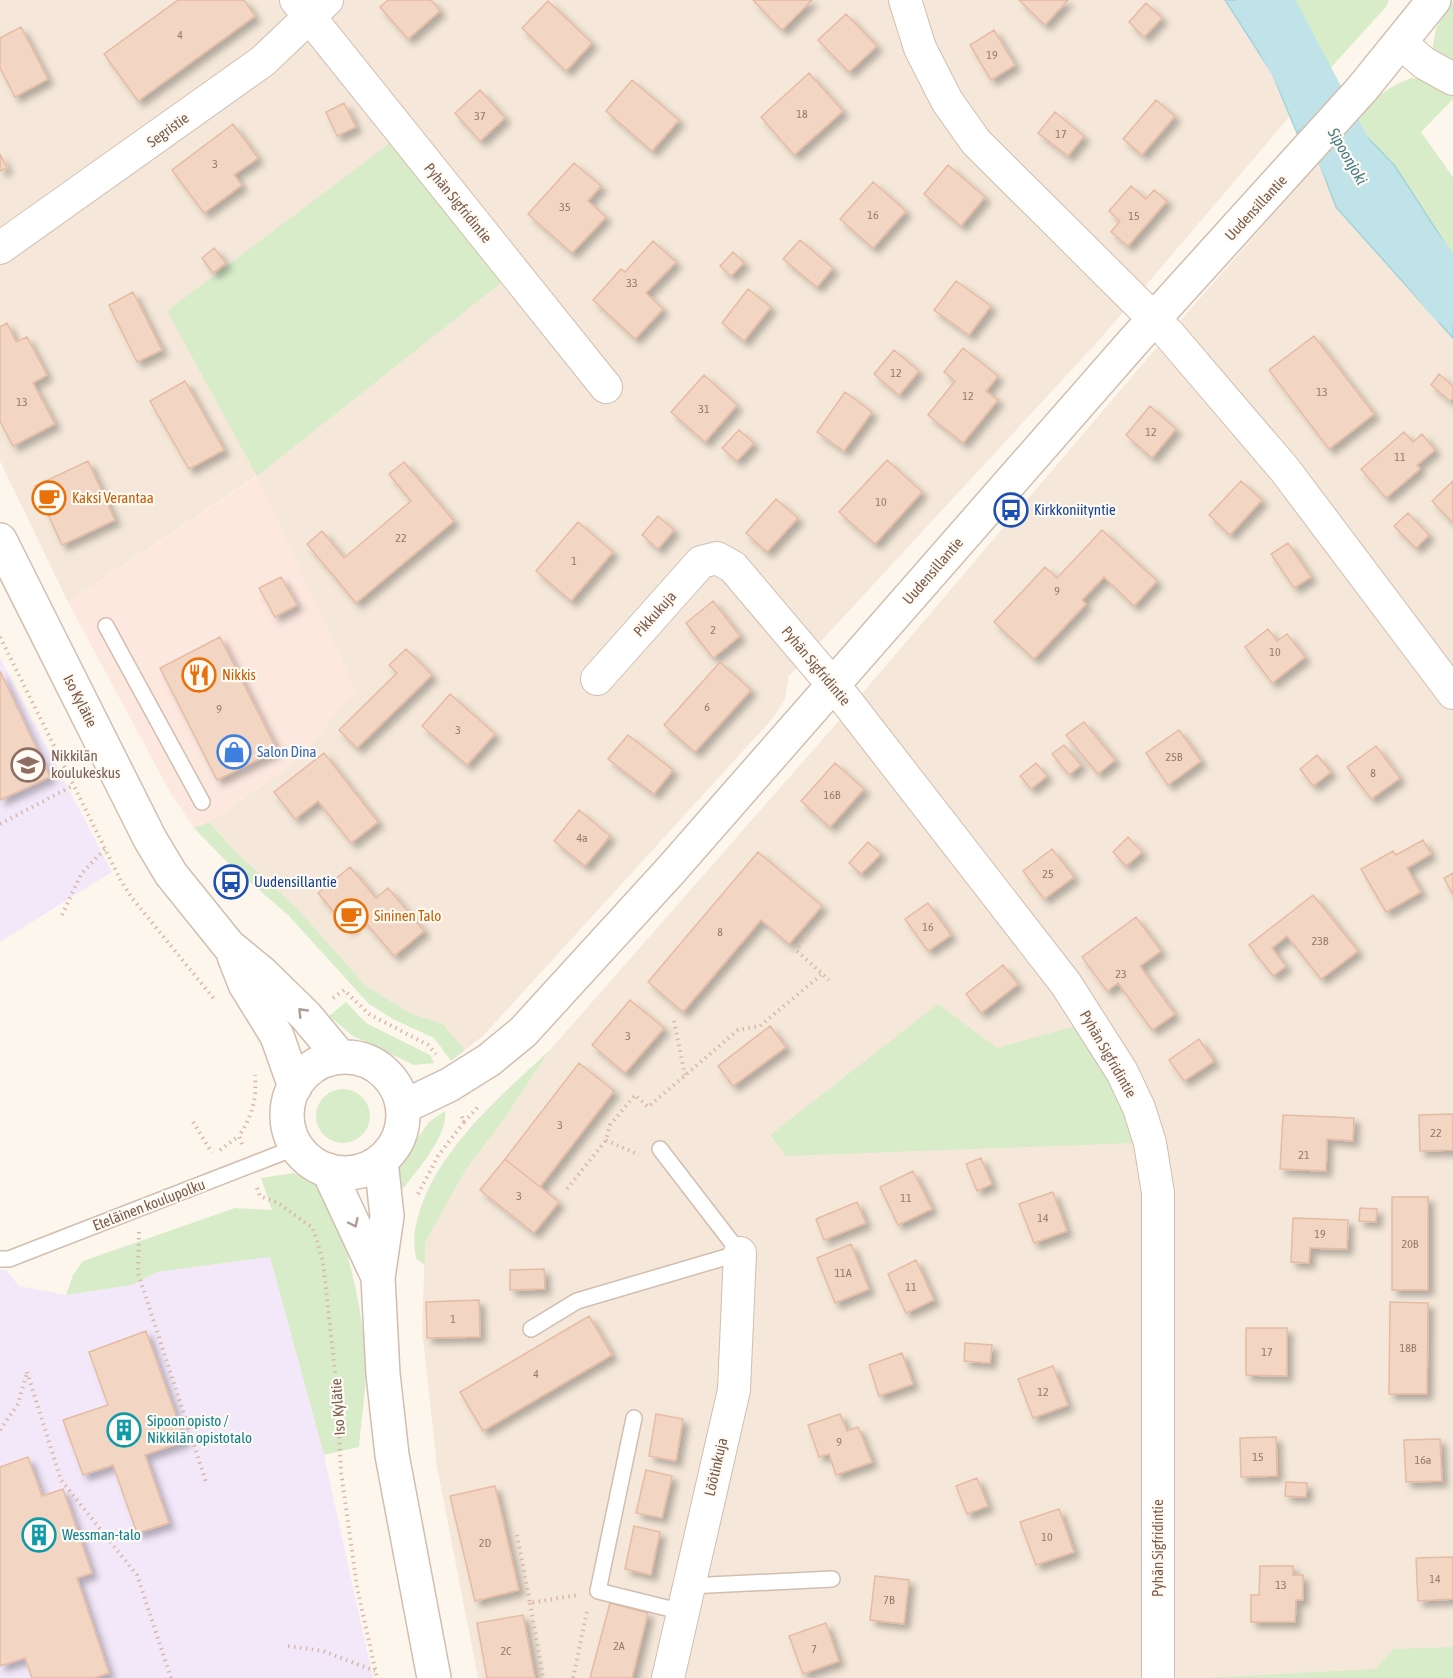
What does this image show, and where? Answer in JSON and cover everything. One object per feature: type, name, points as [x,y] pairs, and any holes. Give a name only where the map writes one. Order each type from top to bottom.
[{"type":"street","points":[[904,0],[920,48],[946,100],[975,142],[1155,318],[1285,470],[1453,693]]},
{"type":"street","name":"Uudensillantie","points":[[403,1107],[469,1073],[523,1032],[679,861],[1155,318],[1362,89],[1434,0]]},
{"type":"street","name":"Segristie","points":[[0,248],[263,61],[311,6]]},
{"type":"street","name":"Pyhän Sigfridintie","points":[[311,6],[606,387]]},
{"type":"street","points":[[1400,42],[1424,63],[1453,78]]},
{"type":"street","name":"Iso Kylätie","points":[[0,540],[150,839],[171,874],[230,946],[262,973],[306,1016],[340,1057]]},
{"type":"street","name":"Pyhän Sigfridintie","points":[[717,558],[733,567],[832,685],[1066,984],[1122,1072],[1139,1108],[1150,1143],[1158,1193],[1158,1678]]},
{"type":"street","name":"Pikkukuja","points":[[597,679],[701,562],[717,558]]},
{"type":"street","name":"Iso Kylätie","points":[[230,946],[245,984],[277,1036],[294,1087]]},
{"type":"street","points":[[340,1057],[359,1058],[377,1065],[396,1086],[403,1107],[403,1123],[398,1137],[381,1161],[356,1172],[328,1170],[315,1164],[297,1147],[288,1119],[294,1087],[320,1062],[340,1057]]},
{"type":"street","points":[[381,1161],[387,1216],[378,1278],[383,1374],[392,1455],[434,1678]]},
{"type":"street","points":[[328,1170],[378,1278]]},
{"type":"street","name":"Löötinkuja","points":[[668,1678],[734,1390],[740,1253]]},
{"type":"lane","points":[[106,626],[202,802]]},
{"type":"lane","name":"Eteläinen koulupolku","points":[[0,1259],[9,1258],[251,1167],[297,1147]]},
{"type":"lane","points":[[531,1329],[577,1301],[740,1253],[660,1149]]},
{"type":"lane","points":[[634,1418],[595,1592],[686,1599],[832,1579]]},
{"type":"path","points":[[0,637],[105,849],[132,898],[220,1006]]},
{"type":"path","points":[[0,824],[74,785]]},
{"type":"path","points":[[62,915],[81,874],[105,849]]},
{"type":"path","points":[[805,935],[796,951],[829,980]]},
{"type":"path","points":[[567,1189],[606,1140],[610,1125],[635,1095],[648,1107],[738,1030],[760,1026],[821,975]]},
{"type":"path","points":[[674,1021],[685,1075]]},
{"type":"path","name":"Iso Kylätie","points":[[252,1066],[255,1076],[256,1101],[248,1122],[239,1136],[260,1196],[278,1203],[313,1228],[323,1262],[337,1389],[341,1472],[357,1587],[377,1678]]},
{"type":"path","points":[[193,1122],[212,1153]]},
{"type":"path","points":[[139,1232],[138,1273],[207,1485]]},
{"type":"path","points":[[0,1430],[18,1404],[27,1372],[61,1480],[137,1575],[171,1678]]},
{"type":"path","points":[[517,1535],[543,1678]]},
{"type":"path","points":[[530,1603],[595,1592],[573,1678]]},
{"type":"path","points":[[288,1646],[323,1651],[375,1671]]},
{"type":"shaded area","points":[[0,0],[1225,0],[1272,73],[1290,116],[1101,338],[789,676],[785,699],[774,717],[483,1036],[465,1050],[443,1024],[410,1013],[366,986],[296,907],[235,851],[209,822],[294,763],[256,476],[68,602],[0,461]]},
{"type":"shaded area","points":[[1319,162],[1337,207],[1453,338],[1453,1678],[478,1678],[437,1467],[422,1329],[425,1243],[466,1169],[500,1125],[550,1050],[843,716],[1146,360]]},
{"type":"shaded area","points":[[257,476],[356,691],[294,763],[209,822],[194,828],[170,792],[68,602]]},
{"type":"shaded area","name":"Nikkilän koulukeskus","points":[[0,658],[112,872],[0,942]]},
{"type":"shaded area","points":[[270,1257],[324,1455],[373,1678],[0,1678],[0,1270],[6,1270],[19,1286],[66,1295],[132,1285],[157,1272]]},
{"type":"green space","points":[[1286,0],[1389,0],[1386,7],[1325,74]]},
{"type":"green space","points":[[1453,2],[1453,76],[1432,52],[1436,28]]},
{"type":"green space","points":[[1411,78],[1426,79],[1453,92],[1453,99],[1421,132],[1453,177],[1453,256],[1346,131],[1383,93]]},
{"type":"green space","points":[[390,143],[502,282],[257,476],[167,311]]},
{"type":"green space","points":[[209,822],[235,851],[296,907],[366,986],[410,1013],[443,1024],[465,1050],[451,1061],[434,1038],[393,1019],[369,1004],[288,915],[226,861],[194,828]]},
{"type":"green space","points":[[346,1002],[366,1023],[430,1055],[434,1063],[414,1065],[353,1036],[329,1016]]},
{"type":"green space","points":[[938,1004],[997,1048],[1079,1025],[1111,1073],[1134,1143],[786,1156],[770,1135]]},
{"type":"green space","points":[[550,1050],[500,1125],[466,1169],[425,1243],[425,1265],[416,1259],[414,1234],[422,1204],[434,1179],[449,1154],[468,1131]]},
{"type":"green space","points":[[343,1089],[353,1091],[362,1097],[368,1106],[370,1116],[368,1126],[362,1135],[353,1141],[343,1143],[333,1141],[324,1135],[318,1126],[316,1116],[318,1106],[324,1097],[333,1091]]},
{"type":"green space","points":[[445,1111],[445,1121],[436,1143],[398,1195],[398,1166],[429,1122]]},
{"type":"green space","points":[[294,1173],[315,1183],[325,1196],[335,1216],[351,1269],[365,1347],[365,1385],[359,1447],[324,1455],[270,1257],[157,1272],[132,1285],[66,1295],[73,1275],[83,1261],[235,1208],[272,1210],[261,1178]]},
{"type":"green space","points":[[1453,1647],[1453,1678],[1204,1678],[1375,1669],[1394,1649]]},
{"type":"water","points":[[1225,0],[1286,0],[1334,89],[1297,133],[1272,73]]},
{"type":"water","points":[[1346,130],[1367,137],[1395,166],[1453,256],[1453,338],[1336,207],[1319,162]]},
{"type":"building","points":[[178,0],[244,0],[255,16],[138,101],[104,54]]},
{"type":"building","points":[[388,0],[431,0],[440,11],[408,39],[380,7]]},
{"type":"building","points":[[753,0],[812,0],[782,30]]},
{"type":"building","points":[[1019,0],[1068,0],[1045,25]]},
{"type":"building","points":[[548,1],[592,43],[566,71],[522,28]]},
{"type":"building","points":[[1146,3],[1162,18],[1144,37],[1129,22]]},
{"type":"building","points":[[846,14],[877,46],[849,72],[818,40]]},
{"type":"building","points":[[21,27],[48,79],[15,97],[0,68],[0,38]]},
{"type":"building","points":[[994,30],[1015,65],[991,80],[970,45]]},
{"type":"building","points":[[809,73],[843,111],[794,155],[761,117]]},
{"type":"building","points":[[632,80],[679,120],[652,151],[606,111]]},
{"type":"building","points":[[480,90],[505,118],[480,141],[455,113]]},
{"type":"building","points":[[1156,100],[1175,116],[1142,155],[1123,139]]},
{"type":"building","points":[[344,103],[356,127],[337,136],[326,112]]},
{"type":"building","points":[[1055,112],[1084,136],[1068,156],[1038,133]]},
{"type":"building","points":[[233,124],[258,158],[234,175],[242,185],[204,213],[172,170]]},
{"type":"building","points":[[0,154],[7,168],[0,171]]},
{"type":"building","points":[[574,163],[601,186],[588,201],[606,217],[572,253],[528,214]]},
{"type":"building","points":[[948,165],[985,197],[961,226],[924,194]]},
{"type":"building","points":[[873,182],[906,211],[873,248],[840,219]]},
{"type":"building","points":[[1131,186],[1146,199],[1154,190],[1167,201],[1128,246],[1111,232],[1120,221],[1109,211]]},
{"type":"building","points":[[800,240],[833,268],[817,287],[783,259]]},
{"type":"building","points":[[653,241],[676,262],[646,293],[663,309],[635,339],[593,300],[621,269],[625,272]]},
{"type":"building","points":[[214,248],[226,263],[213,273],[202,258]]},
{"type":"building","points":[[733,252],[744,263],[731,276],[720,266]]},
{"type":"building","points":[[956,281],[991,306],[969,335],[934,310]]},
{"type":"building","points":[[748,289],[771,307],[744,341],[722,323]]},
{"type":"building","points":[[133,292],[162,350],[137,362],[109,305]]},
{"type":"building","points":[[7,323],[16,342],[27,337],[47,375],[33,383],[55,424],[13,446],[0,421],[0,327]]},
{"type":"building","points":[[1314,336],[1374,414],[1329,449],[1269,370]]},
{"type":"building","points":[[963,348],[998,376],[986,391],[998,400],[963,443],[928,415],[955,381],[944,372]]},
{"type":"building","points":[[894,350],[919,371],[899,395],[874,374]]},
{"type":"building","points":[[1439,374],[1453,386],[1453,398],[1450,401],[1431,385]]},
{"type":"building","points":[[704,375],[737,405],[705,442],[671,412]]},
{"type":"building","points":[[185,381],[224,450],[189,469],[150,401]]},
{"type":"building","points":[[845,392],[872,412],[844,451],[817,432]]},
{"type":"building","points":[[1150,406],[1176,429],[1152,458],[1126,435]]},
{"type":"building","points":[[739,430],[754,443],[737,461],[722,448]]},
{"type":"building","points":[[1404,432],[1413,442],[1422,434],[1435,450],[1417,465],[1420,469],[1386,498],[1361,469]]},
{"type":"building","points":[[887,460],[922,492],[875,544],[839,512]]},
{"type":"building","points":[[88,461],[115,520],[62,545],[35,486]]},
{"type":"building","points":[[404,462],[454,521],[356,603],[307,544],[322,531],[344,558],[411,501],[389,474]]},
{"type":"building","points":[[1241,481],[1262,500],[1230,535],[1209,515]]},
{"type":"building","points":[[1453,481],[1453,523],[1432,501]]},
{"type":"building","points":[[776,499],[798,518],[767,552],[746,533]]},
{"type":"building","points":[[1408,513],[1429,535],[1416,548],[1394,526]]},
{"type":"building","points":[[658,516],[674,530],[658,549],[642,535]]},
{"type":"building","points":[[578,522],[613,552],[571,601],[536,571]]},
{"type":"building","points":[[1102,530],[1157,581],[1134,606],[1104,577],[1082,600],[1086,604],[1034,659],[994,622],[1045,567],[1057,578]]},
{"type":"building","points":[[1288,543],[1311,577],[1294,588],[1271,554]]},
{"type":"building","points":[[281,577],[297,605],[275,617],[259,588]]},
{"type":"building","points":[[713,601],[740,636],[713,658],[686,623]]},
{"type":"building","points":[[1268,629],[1277,641],[1287,634],[1305,657],[1272,683],[1245,647]]},
{"type":"building","points":[[220,637],[277,750],[217,780],[160,668]]},
{"type":"building","points":[[406,649],[432,675],[357,748],[339,730],[397,673],[389,665]]},
{"type":"building","points":[[720,662],[751,690],[695,752],[664,725]]},
{"type":"building","points":[[0,671],[50,777],[0,800]]},
{"type":"building","points":[[450,694],[495,734],[467,765],[422,726]]},
{"type":"building","points":[[1084,722],[1115,760],[1098,774],[1066,735]]},
{"type":"building","points":[[1179,730],[1201,761],[1168,785],[1146,753]]},
{"type":"building","points":[[628,735],[673,770],[654,794],[608,759]]},
{"type":"building","points":[[1064,745],[1081,765],[1069,775],[1052,754]]},
{"type":"building","points":[[1376,746],[1400,778],[1371,799],[1347,767]]},
{"type":"building","points":[[324,753],[378,822],[351,843],[318,801],[295,819],[274,792]]},
{"type":"building","points":[[1317,755],[1331,772],[1313,786],[1300,769]]},
{"type":"building","points":[[835,763],[864,789],[830,827],[801,801]]},
{"type":"building","points":[[1036,763],[1047,776],[1031,789],[1020,776]]},
{"type":"building","points":[[579,810],[610,836],[585,866],[554,841]]},
{"type":"building","points":[[1128,837],[1142,852],[1126,866],[1113,852]]},
{"type":"building","points":[[1423,840],[1431,854],[1407,868],[1421,892],[1386,912],[1361,869],[1393,851],[1396,855]]},
{"type":"building","points":[[868,842],[881,854],[861,874],[849,863]]},
{"type":"building","points":[[1052,849],[1074,877],[1044,899],[1023,871]]},
{"type":"building","points":[[758,852],[822,906],[789,944],[761,920],[683,1012],[648,982]]},
{"type":"building","points":[[350,867],[376,898],[388,888],[424,931],[394,956],[361,917],[348,929],[318,893]]},
{"type":"building","points":[[1453,873],[1453,895],[1444,878]]},
{"type":"building","points":[[1313,895],[1358,951],[1321,979],[1287,936],[1272,948],[1286,966],[1273,976],[1249,945]]},
{"type":"building","points":[[928,903],[951,935],[928,951],[905,919]]},
{"type":"building","points":[[1136,917],[1161,951],[1140,966],[1175,1014],[1152,1030],[1118,983],[1107,991],[1082,957]]},
{"type":"building","points":[[1003,965],[1018,984],[981,1013],[966,994]]},
{"type":"building","points":[[630,1000],[664,1028],[625,1073],[592,1045]]},
{"type":"building","points":[[770,1026],[786,1047],[733,1086],[718,1066]]},
{"type":"building","points":[[1199,1039],[1214,1061],[1184,1081],[1169,1060]]},
{"type":"building","points":[[579,1063],[614,1091],[540,1187],[505,1159]]},
{"type":"building","points":[[1453,1114],[1453,1150],[1420,1151],[1419,1115]]},
{"type":"building","points":[[1283,1115],[1354,1118],[1353,1141],[1327,1139],[1326,1171],[1280,1169]]},
{"type":"building","points":[[981,1158],[992,1184],[977,1191],[966,1164]]},
{"type":"building","points":[[505,1159],[559,1202],[534,1233],[480,1190]]},
{"type":"building","points":[[913,1171],[932,1209],[898,1225],[880,1187]]},
{"type":"building","points":[[1053,1192],[1067,1231],[1034,1243],[1019,1204]]},
{"type":"building","points":[[1392,1197],[1428,1197],[1428,1290],[1392,1290]]},
{"type":"building","points":[[857,1202],[866,1223],[824,1240],[816,1219]]},
{"type":"building","points":[[1360,1208],[1377,1209],[1376,1222],[1359,1221]]},
{"type":"building","points":[[1293,1218],[1348,1220],[1347,1249],[1310,1248],[1309,1263],[1291,1262]]},
{"type":"building","points":[[851,1244],[869,1289],[835,1303],[817,1258]]},
{"type":"building","points":[[916,1260],[934,1300],[906,1313],[888,1274]]},
{"type":"building","points":[[544,1269],[545,1289],[510,1290],[510,1270]]},
{"type":"building","points":[[479,1300],[480,1337],[427,1338],[426,1302]]},
{"type":"building","points":[[1390,1302],[1428,1303],[1427,1394],[1389,1394]]},
{"type":"building","points":[[589,1316],[612,1355],[483,1431],[460,1392]]},
{"type":"building","points":[[1246,1328],[1287,1328],[1287,1376],[1246,1375]]},
{"type":"building","name":"Sipoon opisto / Nikkilän opistotalo","points":[[146,1331],[185,1441],[145,1455],[169,1523],[137,1533],[113,1465],[83,1475],[63,1420],[108,1405],[89,1352]]},
{"type":"building","points":[[965,1343],[992,1345],[990,1363],[964,1361]]},
{"type":"building","points":[[902,1353],[913,1384],[879,1396],[869,1365]]},
{"type":"building","points":[[1053,1366],[1068,1405],[1033,1418],[1018,1379]]},
{"type":"building","points":[[656,1414],[683,1419],[676,1461],[649,1456]]},
{"type":"building","points":[[840,1414],[847,1431],[858,1427],[872,1462],[836,1475],[829,1454],[819,1457],[808,1425]]},
{"type":"building","points":[[1276,1437],[1277,1476],[1241,1477],[1240,1438]]},
{"type":"building","points":[[1440,1439],[1442,1481],[1406,1482],[1404,1440]]},
{"type":"building","name":"Wessman-talo","points":[[28,1457],[42,1496],[63,1489],[92,1573],[77,1578],[109,1673],[94,1678],[32,1678],[25,1658],[0,1666],[0,1467]]},
{"type":"building","points":[[646,1470],[672,1476],[662,1518],[636,1513]]},
{"type":"building","points":[[977,1478],[988,1506],[967,1514],[956,1486]]},
{"type":"building","points":[[1286,1482],[1307,1483],[1306,1497],[1285,1496]]},
{"type":"building","points":[[495,1486],[519,1590],[475,1601],[450,1496]]},
{"type":"building","points":[[1059,1509],[1074,1552],[1036,1565],[1020,1522]]},
{"type":"building","points":[[634,1526],[660,1532],[651,1575],[625,1569]]},
{"type":"building","points":[[1453,1557],[1453,1599],[1418,1601],[1416,1558]]},
{"type":"building","points":[[1260,1566],[1293,1566],[1293,1575],[1303,1575],[1303,1600],[1296,1600],[1295,1622],[1251,1622],[1251,1595],[1259,1595]]},
{"type":"building","points":[[875,1576],[909,1580],[904,1624],[870,1620]]},
{"type":"building","points":[[610,1603],[648,1613],[632,1678],[590,1678]]},
{"type":"building","points":[[523,1615],[535,1678],[487,1678],[477,1623]]},
{"type":"building","points":[[826,1623],[839,1661],[803,1674],[789,1636]]},
{"type":"waterway","name":"Sipoonjoki","points":[[1264,0],[1356,175],[1453,298]]},
{"type":"place","name":"Kaksi Verantaa","points":[[49,498]]},
{"type":"place","name":"Kirkkoniityntie","points":[[1011,510]]},
{"type":"place","name":"Nikkis","points":[[199,675]]},
{"type":"place","name":"Salon Dina","points":[[234,752]]},
{"type":"place","name":"Nikkilän koulukeskus","points":[[28,765]]},
{"type":"place","name":"Uudensillantie","points":[[231,882]]},
{"type":"place","name":"Sininen Talo","points":[[351,916]]},
{"type":"place","name":"Sipoon opisto / Nikkilän opistotalo","points":[[124,1430]]},
{"type":"place","name":"Wessman-talo","points":[[39,1535]]}]
